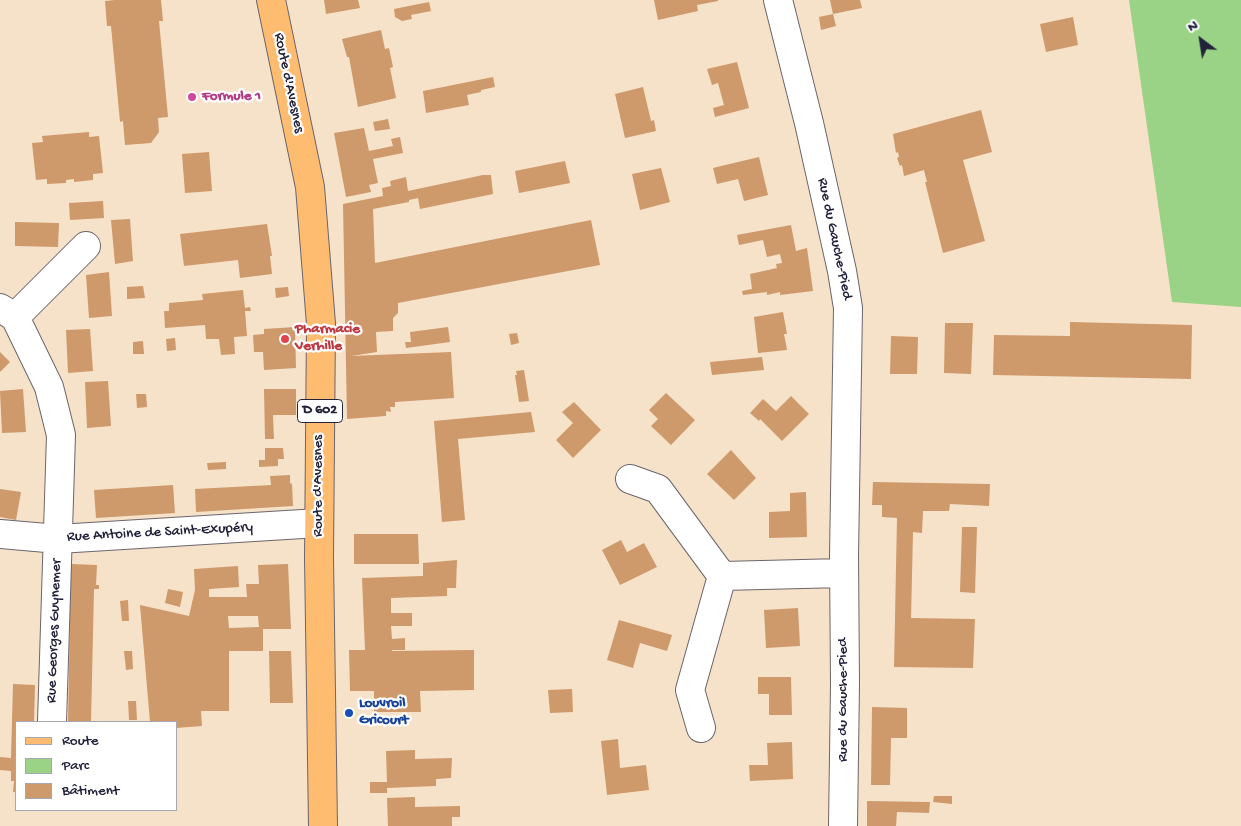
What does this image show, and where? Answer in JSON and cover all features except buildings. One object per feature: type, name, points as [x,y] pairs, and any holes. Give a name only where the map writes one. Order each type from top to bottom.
[{"type":"main road","name":"Route d'Avesnes","points":[[271,0],[310,187],[321,324],[319,523],[323,826]]},
{"type":"street","name":"Rue du Gauche-Pied","points":[[778,0],[809,123],[842,271],[848,308],[843,826]]},
{"type":"street","points":[[8,312],[86,246]]},
{"type":"street","name":"Rue Georges Guynemer","points":[[8,312],[48,387],[61,435],[52,721]]},
{"type":"street","points":[[630,479],[658,489],[722,576]]},
{"type":"street","name":"Rue Antoine de Saint-Exupéry","points":[[0,534],[58,539],[319,523]]},
{"type":"street","points":[[722,576],[844,573]]},
{"type":"street","points":[[701,728],[690,690],[722,576]]},
{"type":"green space","points":[[1129,0],[1241,0],[1241,307],[1172,302]]},
{"type":"place","name":"Formule 1","points":[[192,97]]},
{"type":"place","name":"Pharmacie Verhille","points":[[285,339]]},
{"type":"place","name":"Louvroil Gricourt","points":[[349,713]]}]
